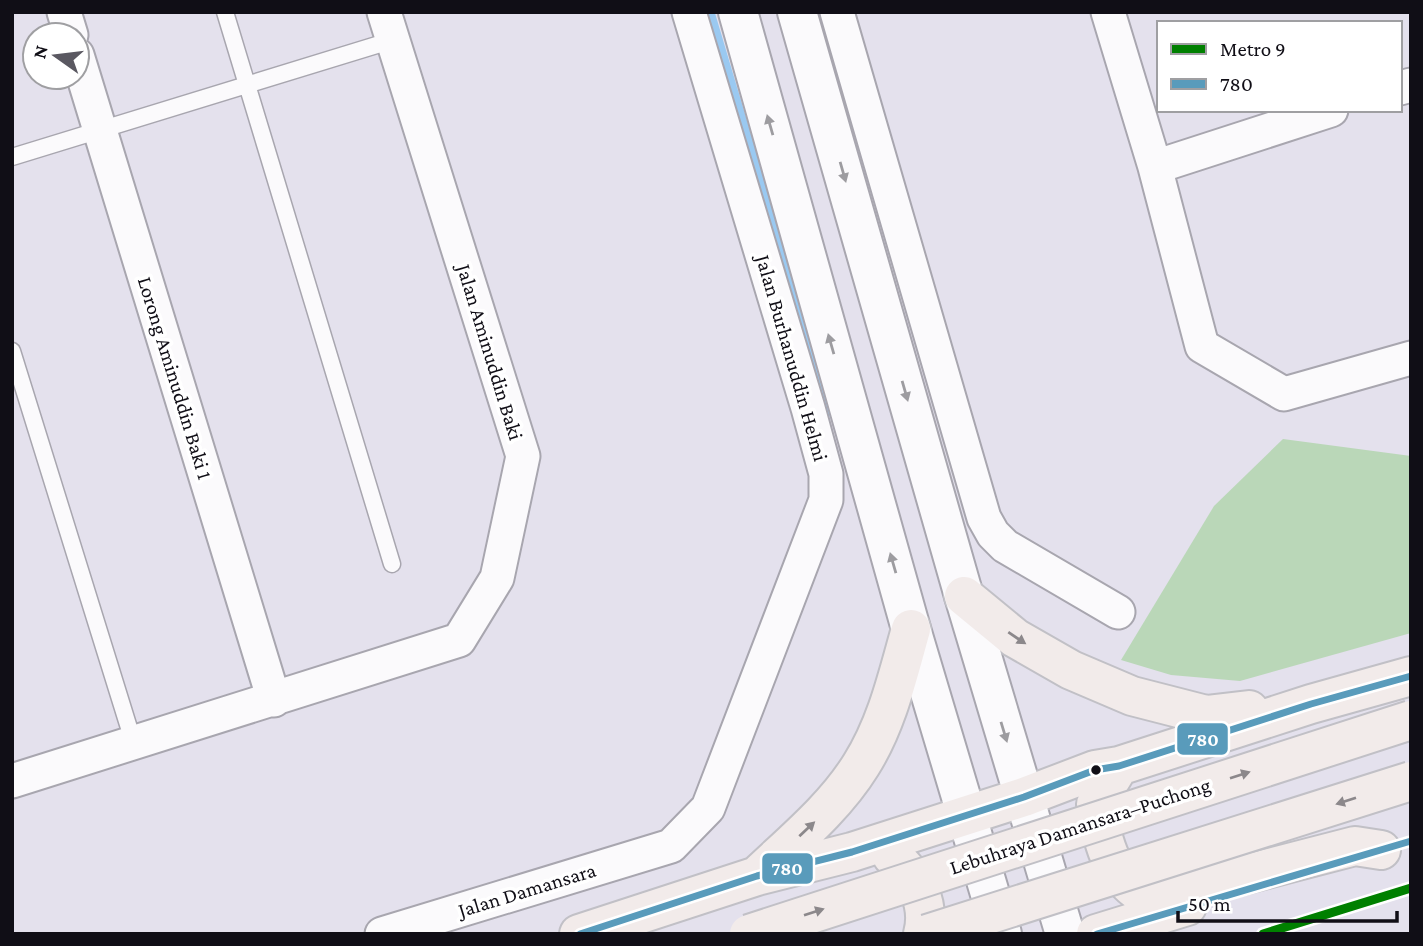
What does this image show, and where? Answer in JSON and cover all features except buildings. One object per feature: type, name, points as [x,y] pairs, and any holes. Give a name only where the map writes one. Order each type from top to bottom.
[{"type":"highway","points":[[964,596],[1015,638],[1071,670],[1132,696],[1206,715],[1311,704]]},
{"type":"highway","points":[[757,876],[824,814],[862,764],[889,706],[911,629]]},
{"type":"highway","points":[[579,934],[757,876],[852,852],[1024,797],[1095,770],[1119,766],[1311,704],[1411,676]]},
{"type":"highway","name":"Lebuhraya Damansara–Puchong","points":[[749,934],[1411,720]]},
{"type":"highway","points":[[1119,766],[1096,804],[1101,839],[1130,888],[1150,899],[1355,846],[1396,846]]},
{"type":"highway","points":[[852,852],[890,854],[904,865],[923,898],[925,934],[1411,781]]},
{"type":"highway","points":[[1096,934],[1156,923],[1396,846]]},
{"type":"main road","name":"Jalan Burhanuddin Helmi","points":[[738,12],[911,629],[1002,934]]},
{"type":"main road","points":[[797,12],[964,596],[1065,934]]},
{"type":"street","name":"Jalan Burhanuddin Helmi","points":[[671,846],[708,808],[826,500],[826,474],[806,399],[689,12]]},
{"type":"street","points":[[837,12],[984,518],[993,534],[1005,546],[1118,612]]},
{"type":"street","points":[[1108,12],[1155,167],[1202,346],[1284,394],[1411,358]]},
{"type":"street","name":"Jalan Aminuddin Baki","points":[[12,781],[459,640],[497,578],[523,456],[389,26]]},
{"type":"street","name":"Lorong Aminuddin Baki 1","points":[[88,91],[274,700]]},
{"type":"street","points":[[1155,167],[1325,112]]},
{"type":"street","name":"Jalan Damansara","points":[[382,934],[671,846]]},
{"type":"lane","points":[[225,12],[392,564]]},
{"type":"lane","points":[[12,158],[247,85],[389,26]]},
{"type":"lane","points":[[12,351],[134,744]]},
{"type":"green space","points":[[1283,439],[1411,456],[1411,633],[1240,681],[1171,675],[1121,660],[1214,506]]},
{"type":"waterway","points":[[710,12],[829,412]]},
{"type":"metro line","name":"9","points":[[1263,934],[1411,888]]},
{"type":"transit line","name":"780","points":[[580,934],[757,876],[852,852],[1024,797],[1095,770],[1119,766],[1311,704],[1411,676]]},
{"type":"transit line","name":"780","points":[[1097,934],[1411,841]]}]
